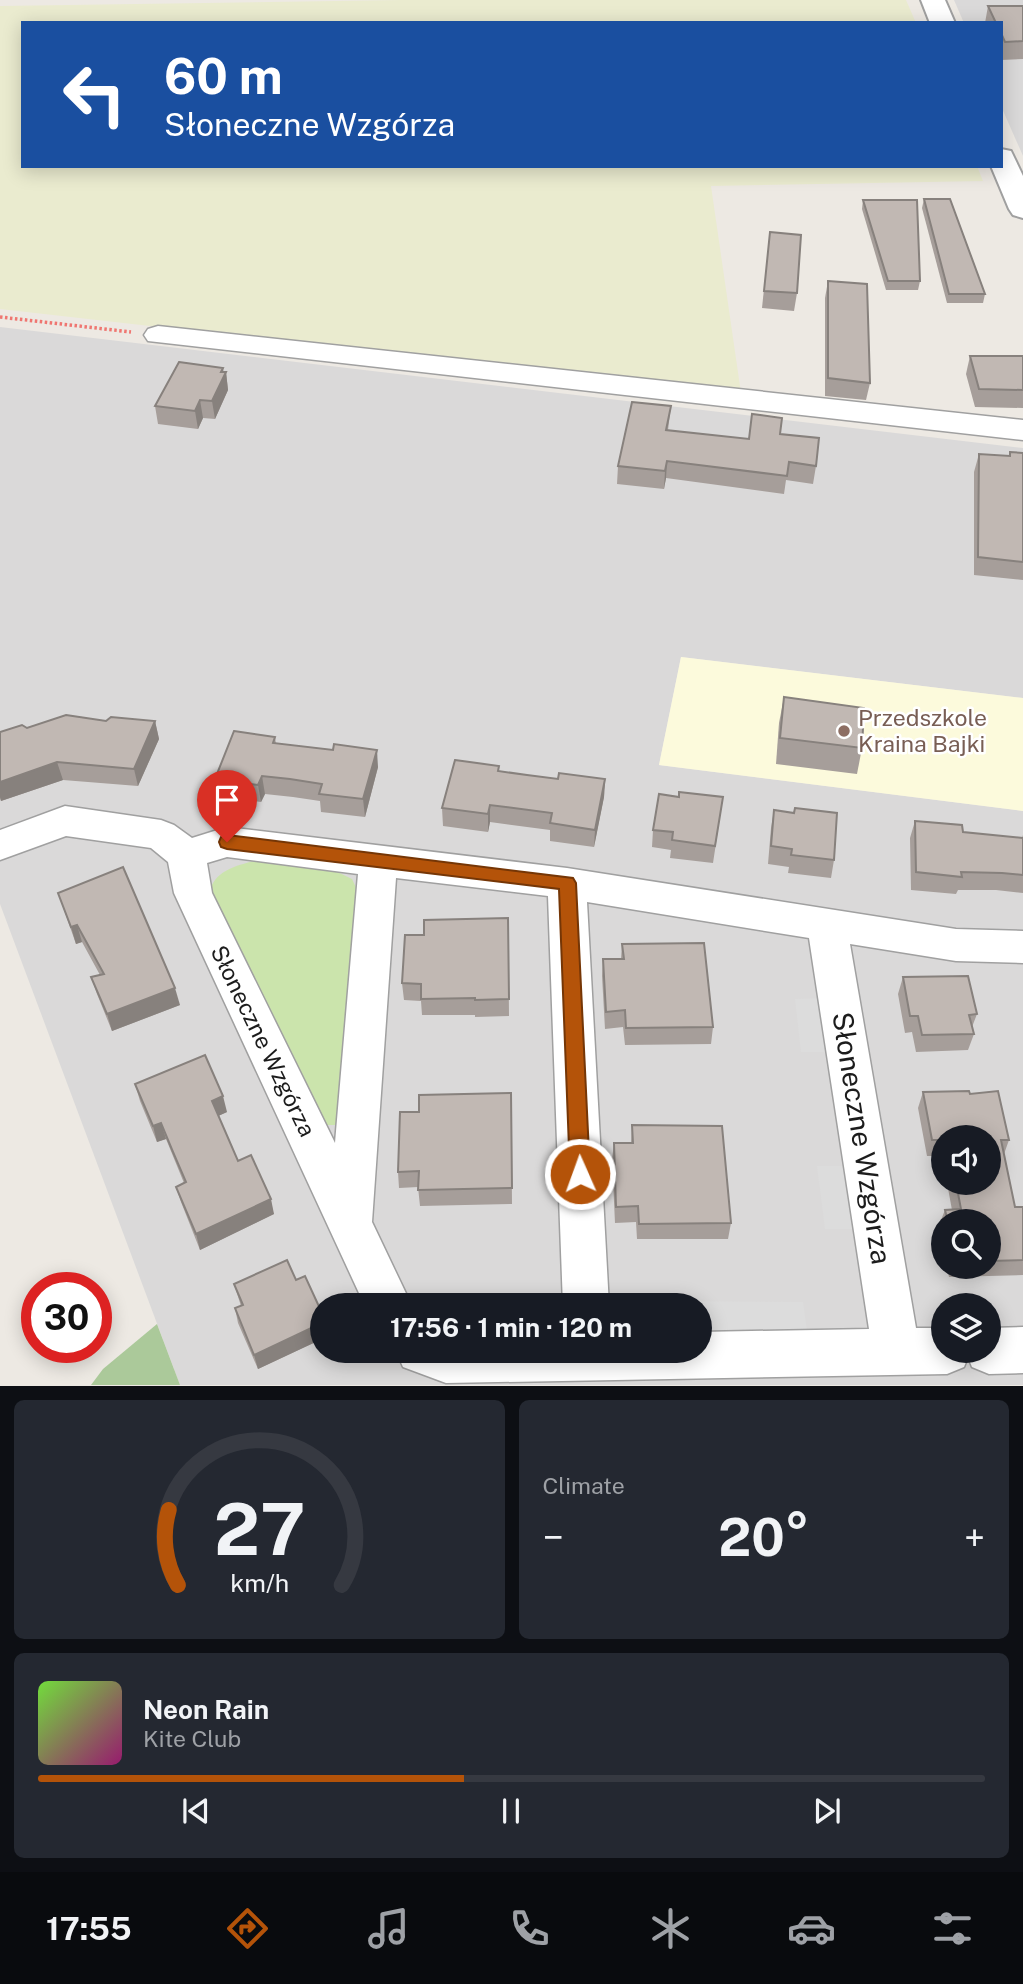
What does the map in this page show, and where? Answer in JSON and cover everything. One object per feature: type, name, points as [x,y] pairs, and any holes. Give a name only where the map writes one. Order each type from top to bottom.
[{"type":"street","points":[[933,0],[942,21]]},
{"type":"street","points":[[1003,162],[1023,209]]},
{"type":"street","points":[[158,335],[1023,430]]},
{"type":"street","points":[[0,845],[65,821],[161,835],[186,855],[227,842],[567,883],[956,944],[1023,947]]},
{"type":"street","name":"Słoneczne Wzgórza","points":[[186,855],[193,893],[383,1293]]},
{"type":"street","name":"Słoneczne Wzgórza","points":[[351,1223],[377,861]]},
{"type":"street","points":[[567,883],[585,1293]]},
{"type":"street","name":"Słoneczne Wzgórza","points":[[827,925],[896,1352]]},
{"type":"street","points":[[1001,1351],[1023,1350]]},
{"type":"street","points":[[712,1353],[931,1351]]},
{"type":"path","points":[[0,317],[158,335]]},
{"type":"shaded area","points":[[954,0],[1023,0],[1023,156],[1003,111],[1003,21],[963,21]]},
{"type":"shaded area","points":[[0,327],[1023,448],[1023,698],[681,657],[659,765],[1023,811],[1023,1385],[180,1385],[0,904]]},
{"type":"shaded area","name":"Przedszkole Kraina Bajki","points":[[681,657],[1023,698],[1023,811],[659,765]]},
{"type":"shaded area","points":[[822,998],[829,1052],[801,1052],[795,999]]},
{"type":"shaded area","points":[[817,1166],[846,1166],[855,1229],[825,1229]]},
{"type":"shaded area","points":[[712,1301],[803,1302],[808,1338],[712,1338]]},
{"type":"green space","points":[[401,0],[906,0],[915,21],[21,21],[21,168],[978,168],[983,181],[711,186],[741,393],[0,309],[0,6]]},
{"type":"green space","points":[[260,859],[327,867],[352,879],[359,894],[341,1118],[335,1125],[325,1125],[209,894],[221,874]]},
{"type":"green space","points":[[157,1324],[180,1385],[91,1385],[112,1362]]},
{"type":"building","points":[[988,6],[1023,6],[1023,41],[1005,42],[1003,21],[995,21]]},
{"type":"building","points":[[924,199],[950,199],[985,294],[949,294]]},
{"type":"building","points":[[863,200],[917,200],[920,281],[888,281]]},
{"type":"building","points":[[770,232],[801,235],[797,293],[764,291]]},
{"type":"building","points":[[828,281],[867,284],[870,383],[828,378]]},
{"type":"building","points":[[970,356],[1023,356],[1023,390],[979,389]]},
{"type":"building","points":[[179,362],[223,368],[221,372],[226,372],[212,401],[200,400],[195,411],[155,406]]},
{"type":"building","points":[[632,402],[671,406],[666,430],[749,439],[752,414],[782,418],[780,434],[819,438],[816,466],[789,462],[787,476],[667,461],[665,471],[618,466]]},
{"type":"building","points":[[1010,452],[1023,453],[1023,562],[978,557],[979,454],[1010,456]]},
{"type":"building","points":[[784,697],[864,708],[862,748],[780,738]]},
{"type":"building","points":[[66,715],[106,721],[111,717],[155,721],[134,769],[57,762],[0,782],[0,732],[22,725],[27,728]]},
{"type":"building","points":[[234,731],[275,737],[273,743],[333,750],[334,744],[377,750],[363,799],[319,794],[322,784],[290,779],[262,776],[258,785],[215,779]]},
{"type":"building","points":[[455,760],[499,766],[498,771],[558,779],[559,773],[605,779],[595,830],[550,823],[552,813],[490,805],[488,814],[442,808]]},
{"type":"building","points":[[679,792],[723,797],[715,846],[672,840],[673,832],[653,830],[659,794],[679,797]]},
{"type":"building","points":[[795,808],[837,813],[834,860],[791,855],[792,849],[771,846],[774,810],[794,813]]},
{"type":"building","points":[[915,821],[962,825],[963,832],[1023,838],[1023,875],[961,872],[962,877],[916,872]]},
{"type":"building","points":[[123,867],[175,988],[107,1014],[91,977],[104,974],[77,925],[71,927],[58,893]]},
{"type":"building","points":[[508,918],[509,999],[421,999],[421,984],[402,983],[405,935],[424,935],[424,920]]},
{"type":"building","points":[[704,943],[713,1027],[626,1028],[625,1010],[606,1012],[603,959],[624,959],[622,944]]},
{"type":"building","points":[[968,976],[977,1014],[969,1015],[974,1034],[922,1035],[918,1016],[910,1016],[903,977]]},
{"type":"building","points":[[205,1055],[223,1096],[212,1101],[238,1161],[251,1155],[271,1199],[196,1234],[176,1187],[186,1182],[161,1123],[153,1126],[135,1084]]},
{"type":"building","points":[[969,1091],[970,1094],[998,1091],[1009,1140],[1001,1140],[1001,1125],[931,1125],[931,1135],[923,1092]]},
{"type":"building","points":[[511,1093],[512,1188],[418,1190],[419,1171],[398,1172],[400,1112],[419,1112],[419,1095]]},
{"type":"building","points":[[632,1125],[722,1126],[731,1223],[639,1224],[638,1206],[616,1207],[614,1143],[633,1143]]},
{"type":"building","points":[[1001,1140],[1015,1207],[1023,1207],[1023,1260],[1001,1261],[1001,1209],[961,1209],[958,1195],[1001,1195]]},
{"type":"building","points":[[287,1260],[296,1280],[305,1276],[313,1293],[310,1293],[310,1329],[254,1355],[235,1308],[243,1305],[234,1284]]},
{"type":"place","name":"Przedszkole Kraina Bajki","points":[[844,731]]},
{"type":"route","points":[[227,842],[567,883],[580,1174]]}]
